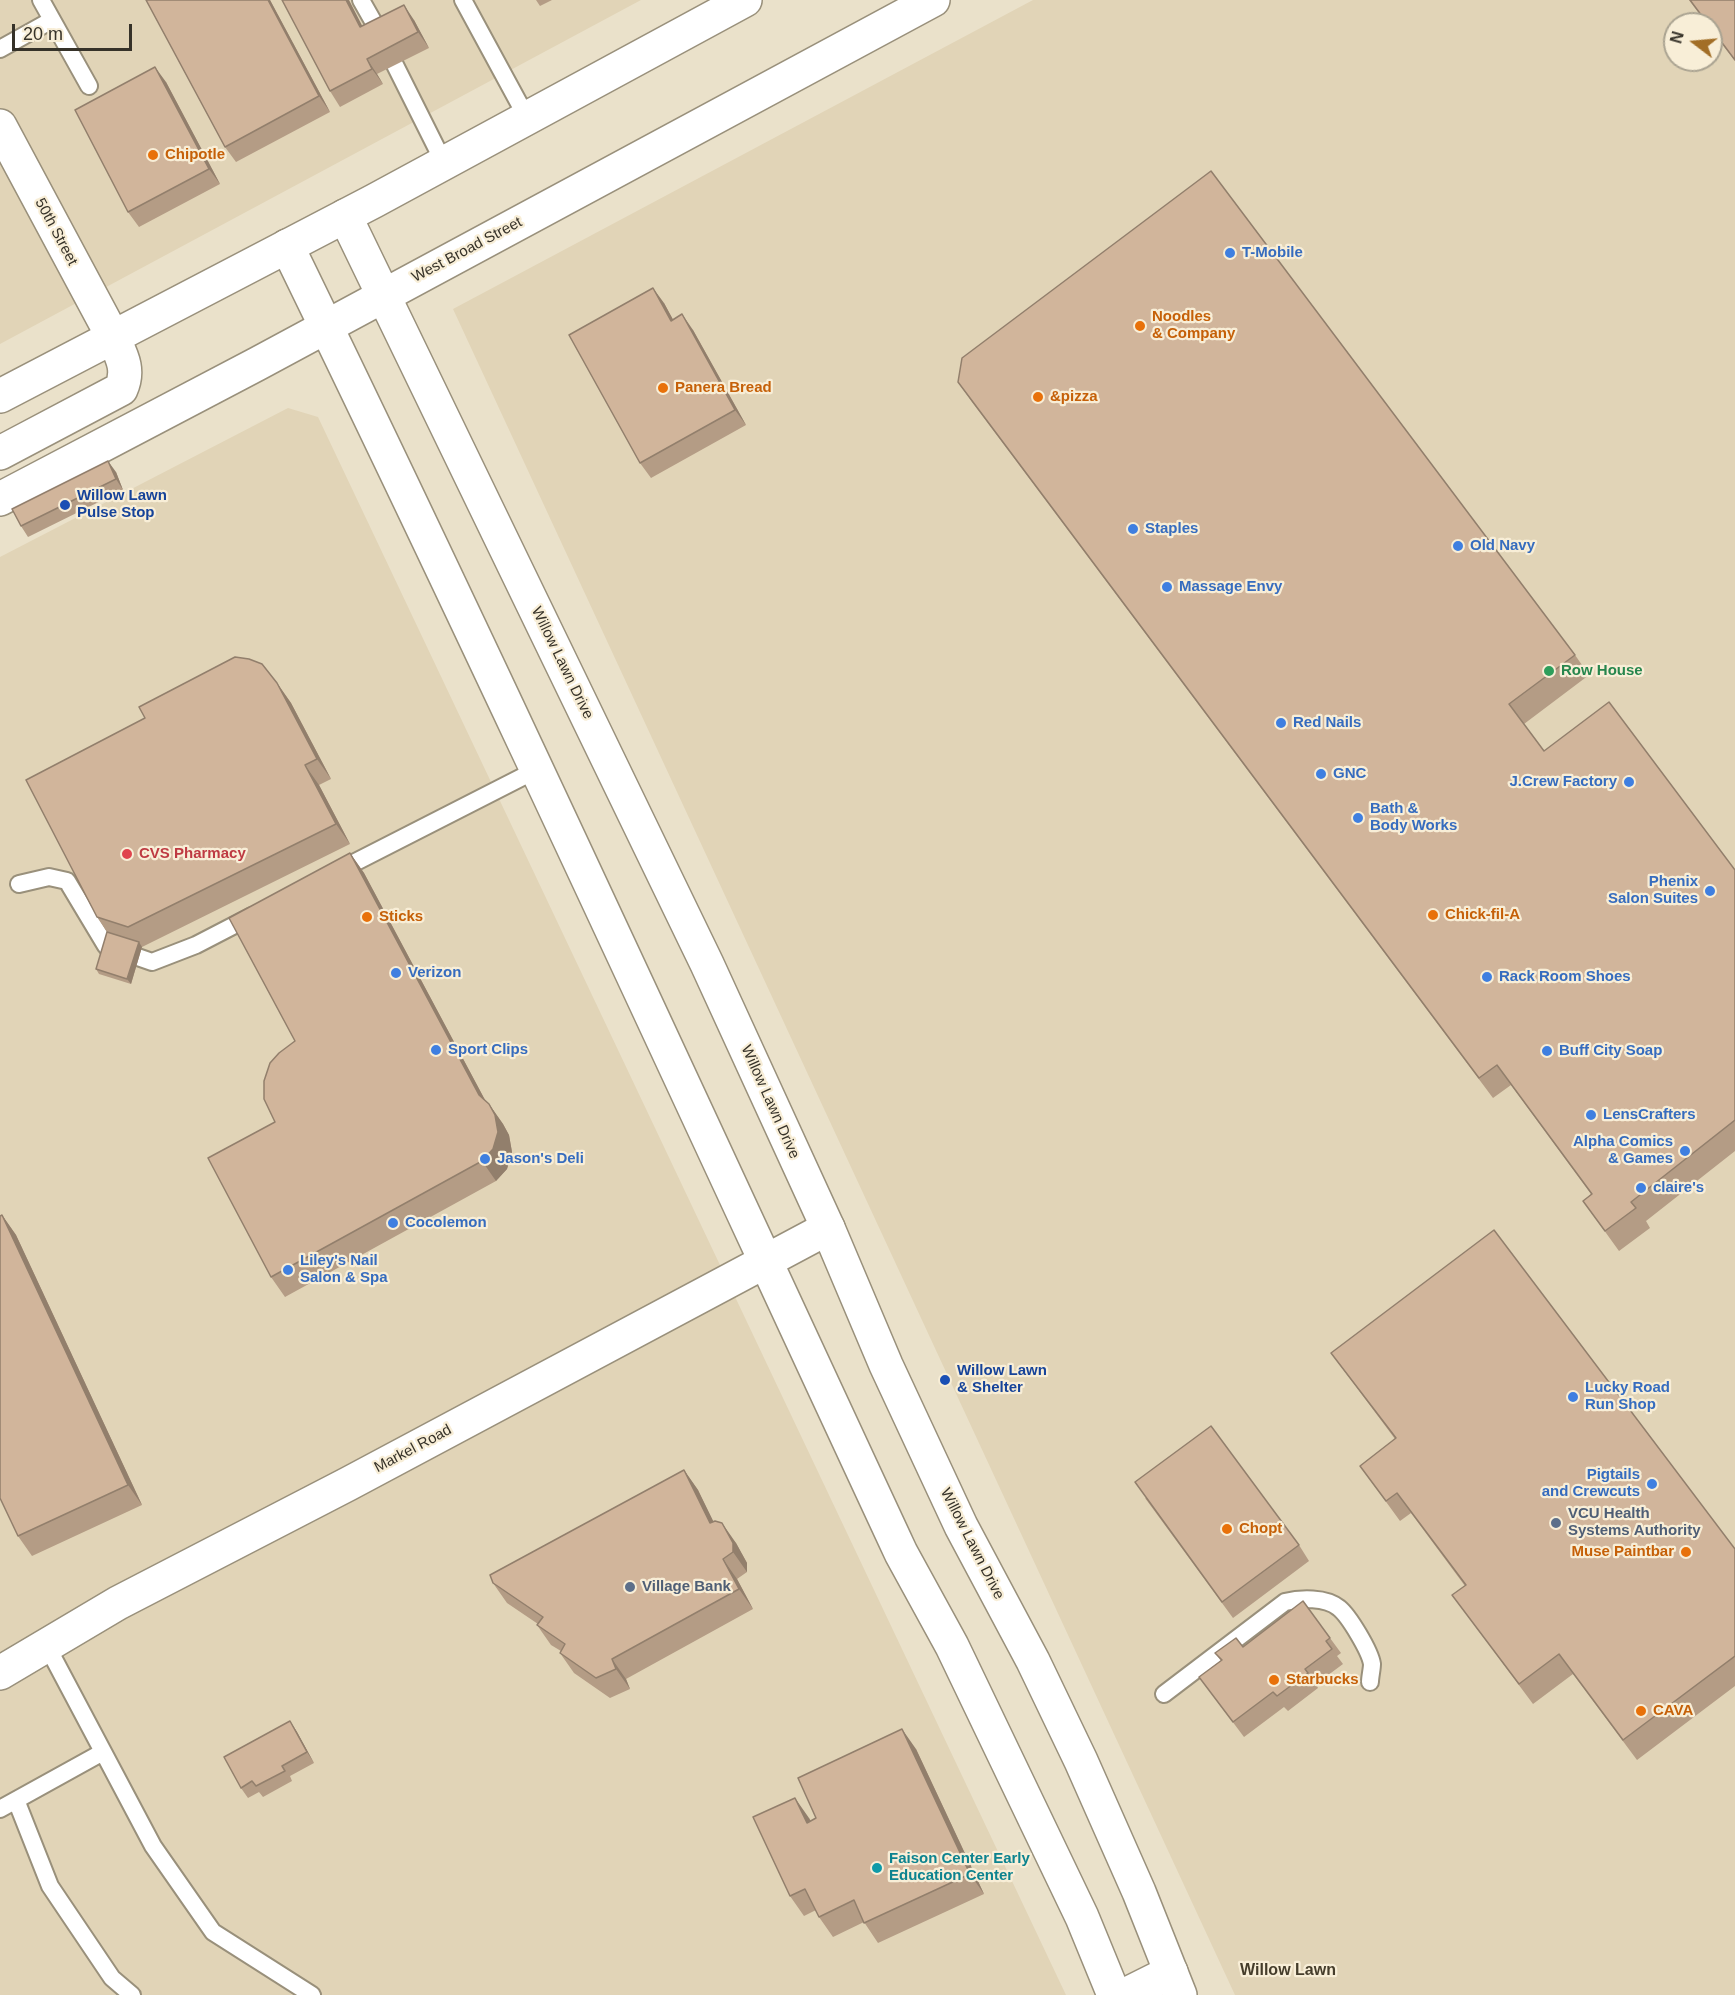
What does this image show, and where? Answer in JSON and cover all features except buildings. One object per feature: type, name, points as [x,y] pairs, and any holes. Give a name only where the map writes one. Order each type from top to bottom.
[{"type":"main road","points":[[0,396],[345,216],[745,0]]},
{"type":"main road","name":"West Broad Street","points":[[0,499],[326,327],[933,0]]},
{"type":"main road","name":"50th Street","points":[[0,126],[126,365],[126,378],[121,389],[0,453]]},
{"type":"main road","name":"Willow Lawn Drive","points":[[345,216],[707,964],[828,1228],[886,1365],[962,1526],[1033,1661],[1081,1761],[1139,1892],[1176,1984]]},
{"type":"main road","points":[[287,246],[536,770],[901,1553],[952,1646],[1082,1917],[1114,1995]]},
{"type":"main road","name":"Markel Road","points":[[0,1673],[118,1603],[828,1228]]},
{"type":"main road","points":[[1125,1995],[1176,1984]]},
{"type":"lane","points":[[41,0],[89,86]]},
{"type":"lane","points":[[361,0],[382,37]]},
{"type":"lane","points":[[463,0],[527,118]]},
{"type":"lane","points":[[0,49],[52,20]]},
{"type":"lane","points":[[395,65],[444,163]]},
{"type":"lane","points":[[318,881],[536,770]]},
{"type":"lane","points":[[19,884],[49,877],[67,881],[106,946],[152,962],[196,945],[267,908]]},
{"type":"lane","points":[[1164,1694],[1285,1602],[1300,1598],[1317,1600],[1338,1607],[1365,1645],[1372,1664],[1370,1682]]},
{"type":"lane","points":[[47,1646],[153,1846],[213,1932],[312,1995]]},
{"type":"lane","points":[[0,1809],[103,1752]]},
{"type":"lane","points":[[16,1800],[50,1886],[112,1978],[132,1995]]},
{"type":"shaded area","points":[[0,0],[641,0],[0,344]]},
{"type":"shaded area","points":[[1033,0],[1735,0],[1735,1995],[1235,1995],[453,309]]},
{"type":"shaded area","points":[[288,408],[318,417],[1066,1995],[0,1995],[0,557]]},
{"type":"place","name":"Chipotle","points":[[153,155]]},
{"type":"place","name":"T-Mobile","points":[[1230,253]]},
{"type":"place","name":"Noodles & Company","points":[[1140,326]]},
{"type":"place","name":"Panera Bread","points":[[663,388]]},
{"type":"place","name":"&pizza","points":[[1038,397]]},
{"type":"place","name":"Willow Lawn Pulse Stop","points":[[65,505]]},
{"type":"place","name":"Staples","points":[[1133,529]]},
{"type":"place","name":"Old Navy","points":[[1458,546]]},
{"type":"place","name":"Massage Envy","points":[[1167,587]]},
{"type":"place","name":"Row House","points":[[1549,671]]},
{"type":"place","name":"Red Nails","points":[[1281,723]]},
{"type":"place","name":"GNC","points":[[1321,774]]},
{"type":"place","name":"J.Crew Factory","points":[[1629,782]]},
{"type":"place","name":"Bath & Body Works","points":[[1358,818]]},
{"type":"place","name":"CVS Pharmacy","points":[[127,854]]},
{"type":"place","name":"Phenix Salon Suites","points":[[1710,891]]},
{"type":"place","name":"Chick-fil-A","points":[[1433,915]]},
{"type":"place","name":"Sticks","points":[[367,917]]},
{"type":"place","name":"Verizon","points":[[396,973]]},
{"type":"place","name":"Rack Room Shoes","points":[[1487,977]]},
{"type":"place","name":"Sport Clips","points":[[436,1050]]},
{"type":"place","name":"Buff City Soap","points":[[1547,1051]]},
{"type":"place","name":"LensCrafters","points":[[1591,1115]]},
{"type":"place","name":"Alpha Comics & Games","points":[[1685,1151]]},
{"type":"place","name":"Jason's Deli","points":[[485,1159]]},
{"type":"place","name":"claire's","points":[[1641,1188]]},
{"type":"place","name":"Cocolemon","points":[[393,1223]]},
{"type":"place","name":"Liley's Nail Salon & Spa","points":[[288,1270]]},
{"type":"place","name":"Willow Lawn & Shelter","points":[[945,1380]]},
{"type":"place","name":"Lucky Road Run Shop","points":[[1573,1397]]},
{"type":"place","name":"Pigtails and Crewcuts","points":[[1652,1484]]},
{"type":"place","name":"VCU Health Systems Authority","points":[[1556,1523]]},
{"type":"place","name":"Chopt","points":[[1227,1529]]},
{"type":"place","name":"Muse Paintbar","points":[[1686,1552]]},
{"type":"place","name":"Village Bank","points":[[630,1587]]},
{"type":"place","name":"Starbucks","points":[[1274,1680]]},
{"type":"place","name":"CAVA","points":[[1641,1711]]},
{"type":"place","name":"Faison Center Early Education Center","points":[[877,1868]]},
{"type":"district","name":"Willow Lawn","points":[[1288,1971]]}]
